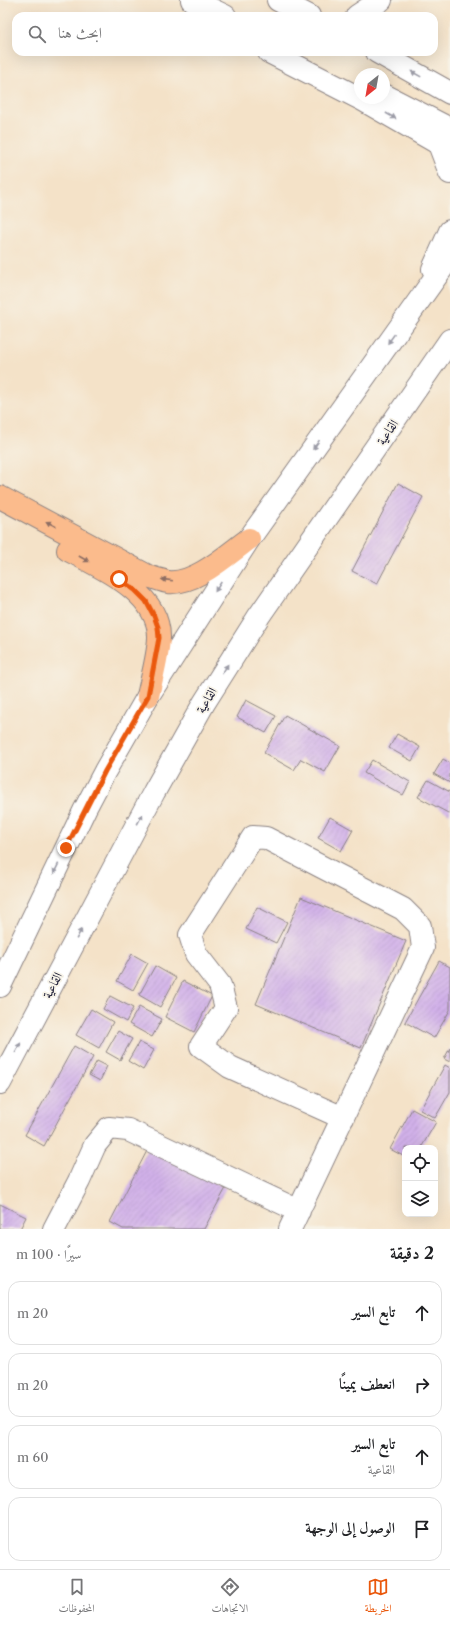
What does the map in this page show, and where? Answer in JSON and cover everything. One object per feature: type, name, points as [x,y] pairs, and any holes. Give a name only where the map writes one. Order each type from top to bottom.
[{"type":"main road","points":[[0,497],[150,577],[169,582],[187,580],[201,573],[249,539]]},
{"type":"main road","points":[[0,514],[119,579],[135,590],[146,601],[158,627],[159,638],[148,696]]},
{"type":"street","points":[[180,0],[196,12]]},
{"type":"street","points":[[192,0],[217,12]]},
{"type":"street","points":[[278,0],[301,12]]},
{"type":"street","points":[[363,12],[382,0]]},
{"type":"street","points":[[382,0],[382,12]]},
{"type":"street","points":[[278,56],[446,141]]},
{"type":"street","points":[[306,56],[354,80]]},
{"type":"street","points":[[390,56],[450,93]]},
{"type":"street","points":[[390,99],[446,141],[450,173]]},
{"type":"street","points":[[414,308],[445,244],[450,230]]},
{"type":"street","points":[[0,986],[85,809],[112,758],[148,696],[249,539],[450,257]]},
{"type":"street","name":"القاعية","points":[[0,1083],[154,792],[204,703],[259,616],[450,340]]},
{"type":"street","points":[[54,1229],[95,1145],[109,1128],[128,1130],[295,1220],[343,1118],[423,948],[420,926],[403,909],[266,838],[253,837],[190,935],[196,954],[220,985],[226,1008],[202,1046],[230,1067],[343,1118]]},
{"type":"building","points":[[398,483],[423,497],[377,584],[352,571]]},
{"type":"building","points":[[246,700],[276,716],[266,733],[237,717]]},
{"type":"building","points":[[285,715],[340,746],[325,772],[301,759],[294,770],[264,753]]},
{"type":"building","points":[[397,734],[420,747],[412,761],[389,748]]},
{"type":"building","points":[[443,759],[450,763],[450,783],[434,774]]},
{"type":"building","points":[[372,760],[410,782],[403,795],[364,773]]},
{"type":"building","points":[[428,780],[450,792],[450,814],[418,797]]},
{"type":"building","points":[[330,817],[353,830],[341,851],[318,838]]},
{"type":"building","points":[[301,897],[406,941],[361,1048],[256,1004]]},
{"type":"building","points":[[257,907],[287,922],[276,943],[246,929]]},
{"type":"building","points":[[132,954],[148,963],[133,990],[117,981]]},
{"type":"building","points":[[439,961],[450,967],[450,1010],[434,1038],[405,1022]]},
{"type":"building","points":[[155,966],[176,978],[160,1007],[139,995]]},
{"type":"building","points":[[183,981],[212,996],[194,1032],[165,1017]]},
{"type":"building","points":[[110,996],[133,1008],[126,1022],[103,1009]]},
{"type":"building","points":[[139,1007],[162,1019],[152,1037],[129,1024]]},
{"type":"building","points":[[91,1009],[113,1022],[99,1048],[76,1035]]},
{"type":"building","points":[[118,1031],[132,1039],[120,1060],[106,1052]]},
{"type":"building","points":[[139,1042],[154,1050],[143,1070],[128,1061]]},
{"type":"building","points":[[74,1046],[93,1057],[44,1146],[25,1135]]},
{"type":"building","points":[[450,1048],[450,1062],[444,1059]]},
{"type":"building","points":[[97,1061],[107,1066],[100,1081],[89,1075]]},
{"type":"building","points":[[445,1065],[450,1068],[450,1092],[435,1118],[420,1110]]},
{"type":"building","points":[[412,1109],[436,1122],[423,1145],[402,1145],[402,1155],[390,1149]]},
{"type":"building","points":[[149,1147],[226,1188],[204,1229],[123,1229],[110,1222]]},
{"type":"building","points":[[0,1204],[26,1217],[20,1229],[0,1229]]},
{"type":"route","points":[[66,848],[105,771],[148,696],[159,638],[158,627],[146,601],[135,590],[119,579]]}]
